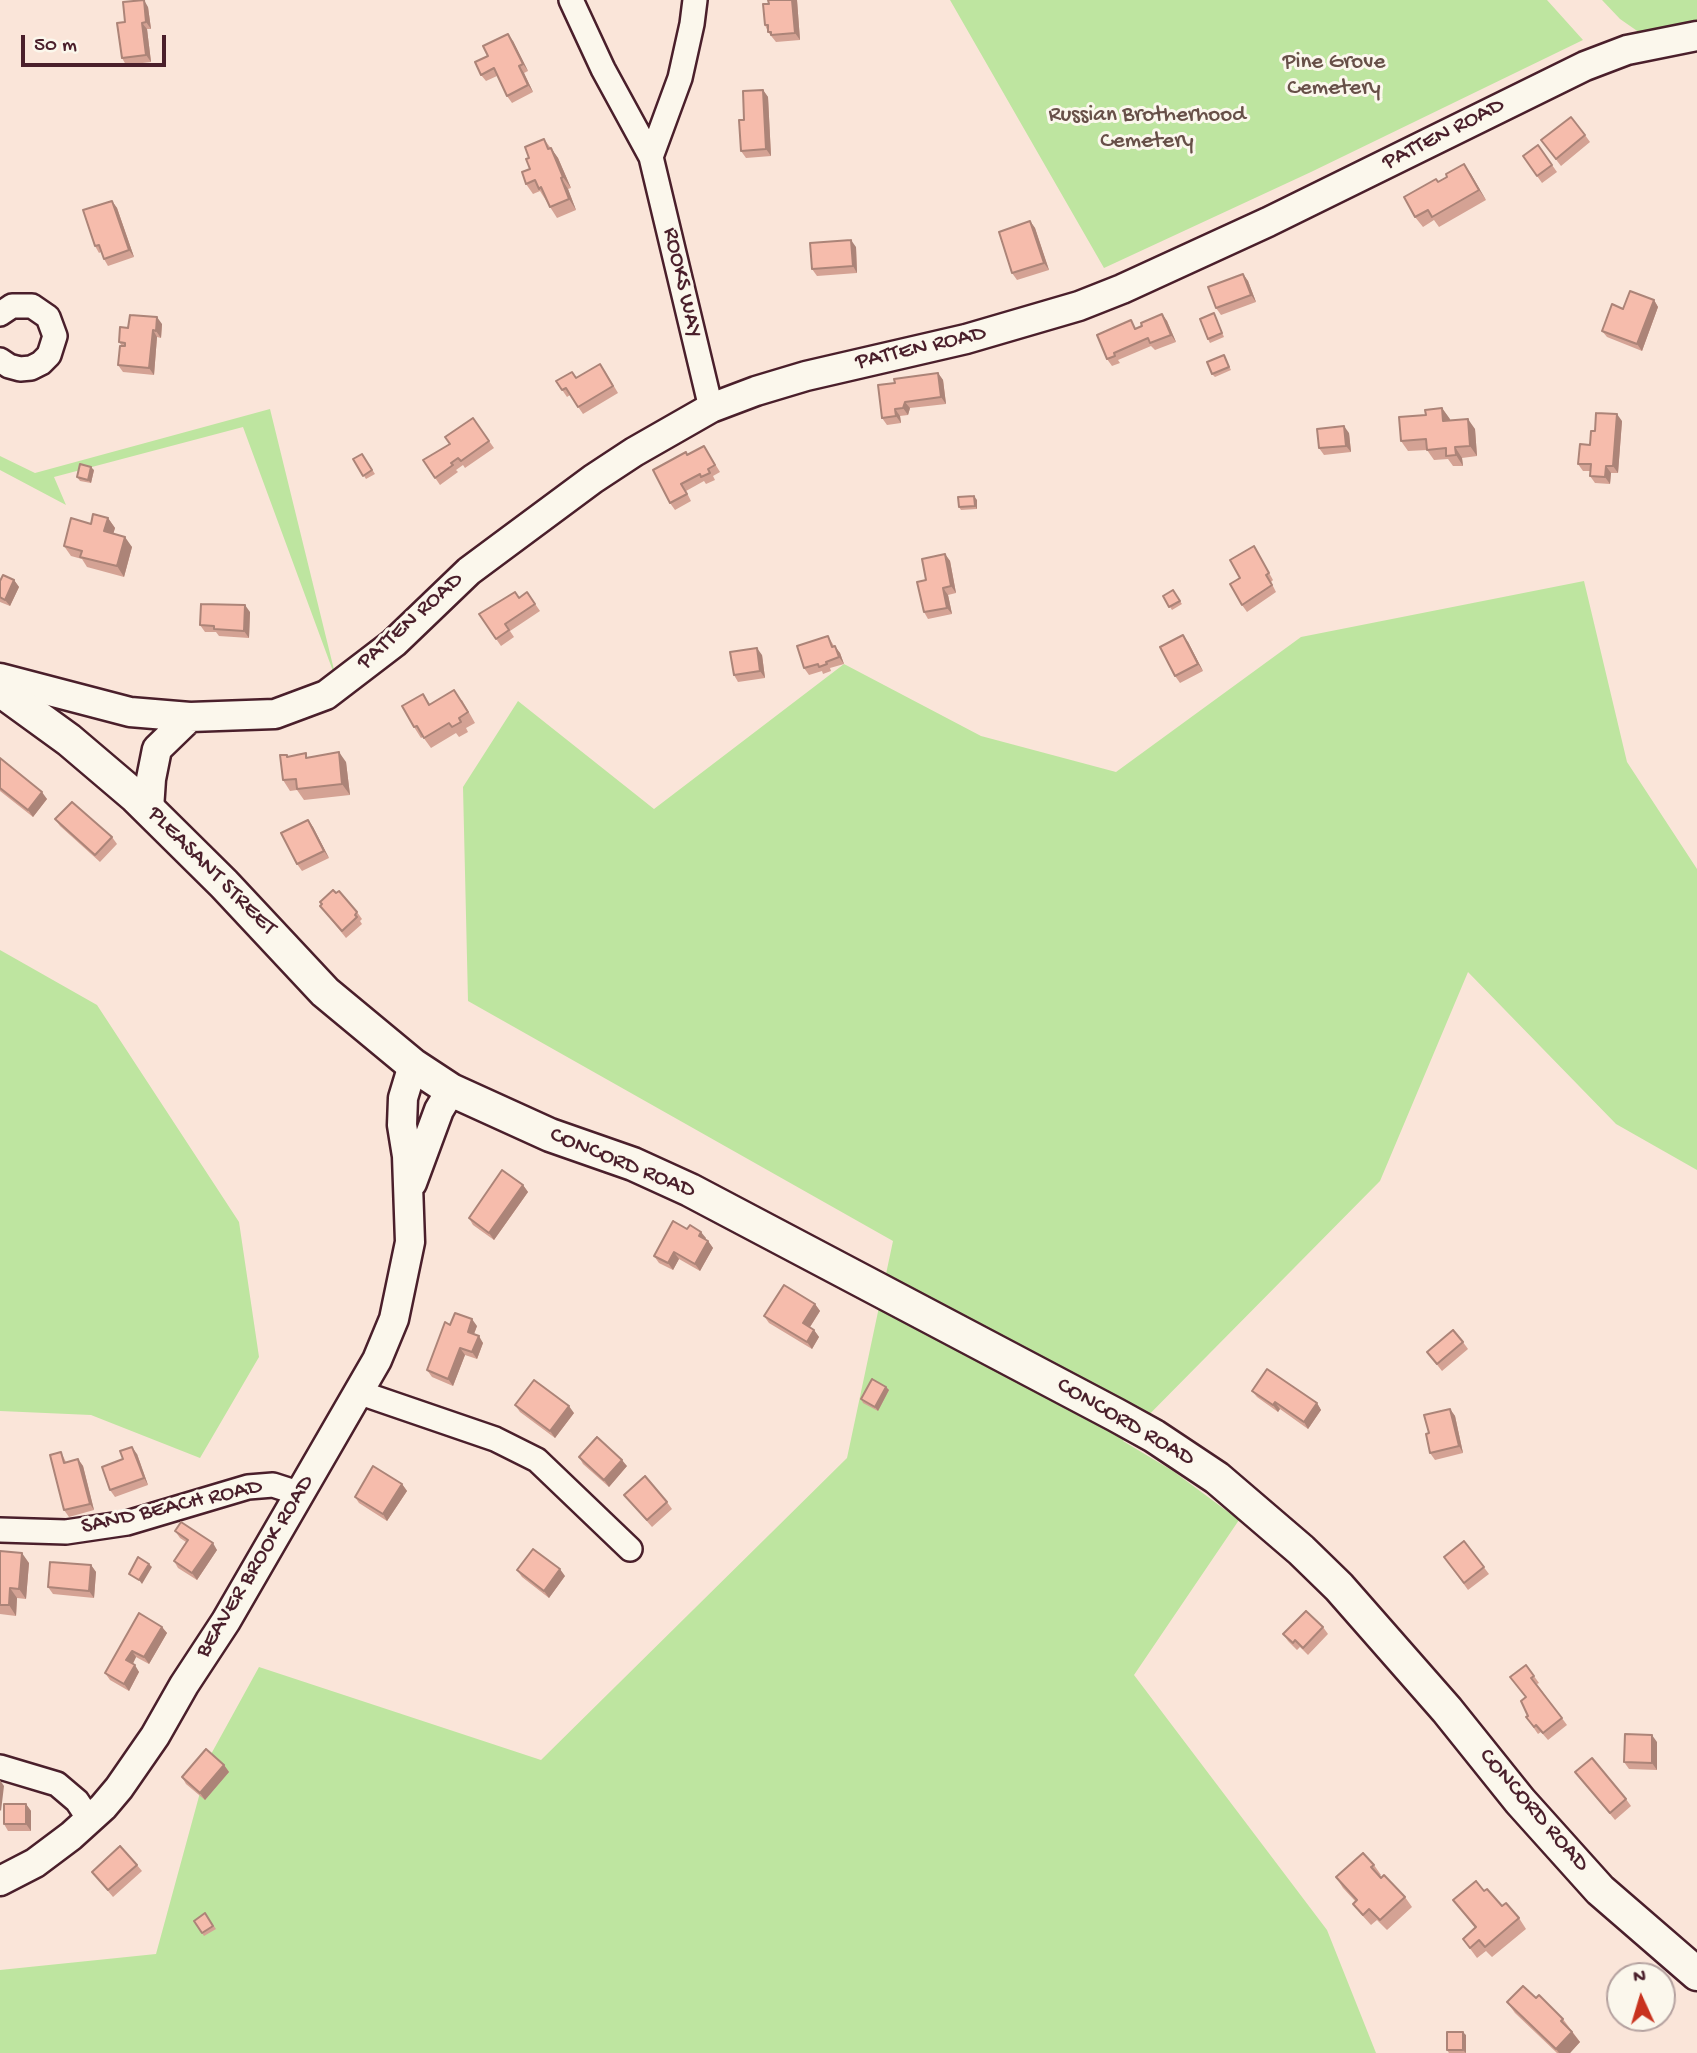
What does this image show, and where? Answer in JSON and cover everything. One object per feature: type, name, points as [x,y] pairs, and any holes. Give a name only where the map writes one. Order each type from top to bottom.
[{"type":"main road","name":"PLEASANT STREET","points":[[0,690],[69,740],[149,809],[325,992],[413,1065]]},
{"type":"main road","name":"CONCORD ROAD","points":[[413,1065],[451,1090],[550,1135],[633,1164],[690,1189],[1116,1415],[1154,1436],[1217,1478],[1301,1550],[1339,1587],[1447,1710],[1520,1801],[1600,1890],[1697,1974]]},
{"type":"street","name":"ROOKS WAY","points":[[571,0],[603,69],[651,157],[711,408]]},
{"type":"street","points":[[651,157],[680,78],[695,0]]},
{"type":"street","name":"PATTEN ROAD","points":[[0,678],[130,712],[190,717],[275,714],[326,695],[394,643],[468,571],[504,544],[613,466],[711,408],[806,376],[966,339],[1079,306],[1268,222],[1585,66],[1627,50],[1697,36]]},
{"type":"street","points":[[0,314],[12,306],[32,306],[48,317],[55,336],[49,355],[31,368],[9,366],[0,360]]},
{"type":"street","points":[[149,809],[157,749],[190,717]]},
{"type":"street","name":"BEAVER BROOK ROAD","points":[[0,1881],[35,1863],[103,1807],[120,1788],[155,1736],[301,1494],[377,1360],[394,1319],[410,1242],[409,1192],[402,1125],[403,1098],[413,1065]]},
{"type":"street","name":"BEAVER BROOK ROAD","points":[[409,1192],[439,1110],[451,1090]]},
{"type":"street","points":[[358,1392],[495,1439],[537,1461],[630,1549]]},
{"type":"street","name":"SAND BEACH ROAD","points":[[0,1530],[66,1532],[127,1523],[248,1487],[273,1485],[301,1494]]},
{"type":"street","points":[[0,1767],[57,1784],[76,1801],[89,1819]]},
{"type":"green space","points":[[950,0],[1547,0],[1583,40],[1311,172],[1104,268]]},
{"type":"green space","points":[[1602,0],[1697,0],[1697,37],[1656,44],[1620,19]]},
{"type":"green space","points":[[270,409],[337,682],[243,427],[54,477],[66,505],[0,470],[0,456],[35,473]]},
{"type":"green space","points":[[1584,581],[1627,762],[1697,869],[1697,1170],[1616,1124],[1468,972],[1380,1181],[1123,1441],[1173,1471],[1239,1520],[1134,1675],[1327,1930],[1376,2053],[0,2053],[0,1970],[156,1954],[210,1756],[259,1667],[541,1760],[847,1458],[893,1241],[468,1001],[463,787],[518,701],[654,809],[844,664],[981,736],[1116,772],[1301,637]]},
{"type":"green space","points":[[0,950],[97,1005],[239,1222],[259,1357],[200,1458],[91,1415],[0,1411]]},
{"type":"building","points":[[144,0],[146,22],[142,23],[146,55],[122,58],[117,23],[125,22],[123,2]]},
{"type":"building","points":[[768,0],[792,0],[795,33],[771,35],[771,32],[768,32],[763,4],[769,4]]},
{"type":"building","points":[[508,34],[523,64],[519,66],[528,85],[507,96],[494,68],[481,75],[475,62],[488,56],[483,46]]},
{"type":"building","points":[[763,90],[766,149],[741,151],[739,120],[744,120],[743,91]]},
{"type":"building","points":[[1571,117],[1585,135],[1556,159],[1541,140]]},
{"type":"building","points":[[544,139],[548,149],[551,148],[569,199],[550,207],[541,187],[539,189],[535,180],[526,184],[522,172],[530,169],[525,147]]},
{"type":"building","points":[[1538,145],[1552,165],[1537,176],[1523,156]]},
{"type":"building","points":[[1464,164],[1479,190],[1432,217],[1428,210],[1415,217],[1404,197],[1436,179],[1438,182]]},
{"type":"building","points":[[112,201],[129,250],[104,259],[99,245],[95,246],[83,210]]},
{"type":"building","points":[[1030,221],[1044,263],[1012,273],[999,232]]},
{"type":"building","points":[[851,240],[853,266],[812,269],[810,243]]},
{"type":"building","points":[[1243,274],[1251,295],[1216,308],[1208,287]]},
{"type":"building","points":[[1630,291],[1654,300],[1637,344],[1602,331],[1612,304],[1623,309]]},
{"type":"building","points":[[1214,313],[1222,333],[1208,339],[1200,319]]},
{"type":"building","points":[[1162,314],[1171,335],[1150,343],[1148,338],[1114,353],[1115,356],[1107,359],[1097,335],[1131,320],[1135,329],[1142,326],[1141,323]]},
{"type":"building","points":[[130,315],[157,317],[149,368],[118,365],[120,346],[125,346],[125,343],[119,342],[120,327],[128,328]]},
{"type":"building","points":[[1224,355],[1229,367],[1212,374],[1207,362]]},
{"type":"building","points":[[600,364],[613,386],[578,407],[566,388],[562,390],[556,381],[572,372],[576,378]]},
{"type":"building","points":[[938,373],[941,397],[905,402],[903,408],[895,409],[896,416],[882,418],[878,385],[895,383],[894,379]]},
{"type":"building","points":[[1442,408],[1443,421],[1468,419],[1470,446],[1455,447],[1456,455],[1446,456],[1446,448],[1427,450],[1426,439],[1401,441],[1399,417],[1426,415],[1425,410]]},
{"type":"building","points":[[1596,413],[1617,414],[1613,466],[1606,466],[1605,477],[1590,476],[1591,464],[1578,464],[1580,444],[1590,445],[1591,431],[1595,431]]},
{"type":"building","points":[[473,418],[489,441],[461,461],[458,458],[435,478],[423,460],[450,444],[445,437]]},
{"type":"building","points":[[1344,426],[1346,446],[1319,448],[1317,429]]},
{"type":"building","points":[[704,446],[715,465],[708,469],[710,473],[701,477],[700,474],[681,484],[687,494],[670,503],[653,470],[686,452],[687,455]]},
{"type":"building","points":[[362,454],[372,470],[363,476],[353,459]]},
{"type":"building","points":[[80,464],[91,467],[88,480],[77,477]]},
{"type":"building","points":[[974,496],[975,506],[959,507],[958,497]]},
{"type":"building","points":[[93,514],[108,518],[104,531],[125,537],[117,566],[80,557],[82,551],[64,546],[71,518],[91,524]]},
{"type":"building","points":[[1254,546],[1269,573],[1266,575],[1272,585],[1242,605],[1230,584],[1240,578],[1230,560]]},
{"type":"building","points":[[945,554],[951,586],[943,588],[947,608],[924,612],[917,582],[926,580],[922,559]]},
{"type":"building","points":[[3,575],[14,580],[5,600],[0,597],[0,581]]},
{"type":"building","points":[[1173,590],[1180,601],[1169,607],[1163,596]]},
{"type":"building","points":[[515,592],[519,598],[527,592],[535,604],[505,624],[509,630],[496,639],[479,614]]},
{"type":"building","points":[[201,604],[245,605],[244,631],[200,625]]},
{"type":"building","points":[[1183,635],[1198,664],[1175,676],[1160,647]]},
{"type":"building","points":[[828,636],[839,657],[819,667],[818,664],[804,668],[797,646]]},
{"type":"building","points":[[757,648],[760,671],[734,675],[730,652]]},
{"type":"building","points":[[454,690],[468,712],[459,718],[461,722],[452,727],[449,723],[424,738],[402,706],[423,694],[429,705]]},
{"type":"building","points":[[339,752],[342,784],[297,789],[296,779],[283,780],[280,755],[287,757],[306,753],[306,758]]},
{"type":"building","points":[[0,758],[42,792],[28,810],[0,788]]},
{"type":"building","points":[[72,802],[112,837],[95,855],[55,819]]},
{"type":"building","points":[[308,820],[324,851],[297,864],[281,833]]},
{"type":"building","points":[[333,890],[336,893],[339,891],[357,912],[357,917],[342,931],[320,906],[320,902]]},
{"type":"building","points":[[502,1170],[523,1185],[489,1233],[469,1218]]},
{"type":"building","points":[[673,1221],[687,1229],[690,1225],[701,1232],[699,1236],[708,1241],[695,1264],[674,1252],[668,1263],[654,1256]]},
{"type":"building","points":[[784,1285],[815,1304],[803,1323],[814,1330],[807,1342],[764,1316]]},
{"type":"building","points":[[455,1313],[472,1319],[468,1332],[479,1336],[472,1352],[460,1348],[448,1379],[427,1370],[445,1322],[450,1325]]},
{"type":"building","points":[[1453,1330],[1463,1342],[1437,1364],[1427,1352]]},
{"type":"building","points":[[1267,1369],[1317,1403],[1304,1422],[1275,1402],[1273,1405],[1252,1391]]},
{"type":"building","points":[[872,1379],[886,1387],[875,1407],[861,1399]]},
{"type":"building","points":[[534,1380],[569,1406],[550,1431],[515,1405]]},
{"type":"building","points":[[1450,1409],[1459,1446],[1430,1453],[1426,1434],[1429,1433],[1424,1415]]},
{"type":"building","points":[[597,1437],[622,1460],[604,1480],[579,1457]]},
{"type":"building","points":[[132,1447],[144,1478],[110,1490],[102,1467],[123,1459],[120,1451]]},
{"type":"building","points":[[61,1452],[64,1463],[78,1459],[90,1504],[64,1510],[50,1455]]},
{"type":"building","points":[[373,1466],[402,1484],[383,1514],[355,1497]]},
{"type":"building","points":[[645,1476],[667,1502],[647,1520],[624,1495]]},
{"type":"building","points":[[181,1522],[213,1543],[192,1573],[174,1561],[188,1540],[175,1531]]},
{"type":"building","points":[[1464,1541],[1484,1567],[1464,1583],[1444,1557]]},
{"type":"building","points":[[533,1549],[560,1569],[544,1591],[517,1570]]},
{"type":"building","points":[[0,1551],[22,1553],[19,1589],[10,1588],[9,1605],[0,1605]]},
{"type":"building","points":[[138,1557],[149,1564],[139,1580],[129,1574]]},
{"type":"building","points":[[50,1562],[91,1565],[89,1591],[48,1587]]},
{"type":"building","points":[[1306,1611],[1323,1627],[1303,1648],[1283,1634]]},
{"type":"building","points":[[139,1613],[162,1627],[144,1657],[132,1651],[126,1660],[135,1665],[124,1684],[105,1673]]},
{"type":"building","points":[[1526,1665],[1534,1676],[1531,1678],[1562,1718],[1543,1733],[1526,1717],[1528,1716],[1521,1701],[1526,1697],[1510,1677]]},
{"type":"building","points":[[1625,1734],[1652,1735],[1652,1763],[1624,1762]]},
{"type":"building","points":[[206,1749],[224,1765],[200,1793],[182,1777]]},
{"type":"building","points":[[1592,1758],[1626,1799],[1610,1813],[1575,1772]]},
{"type":"building","points":[[4,1804],[26,1804],[26,1824],[4,1824]]},
{"type":"building","points":[[120,1846],[137,1865],[108,1890],[92,1872]]},
{"type":"building","points":[[1363,1853],[1381,1878],[1384,1875],[1405,1897],[1380,1920],[1369,1909],[1363,1915],[1353,1904],[1357,1900],[1336,1877]]},
{"type":"building","points":[[1476,1881],[1502,1906],[1506,1903],[1519,1918],[1485,1947],[1479,1940],[1470,1948],[1463,1939],[1476,1927],[1453,1900]]},
{"type":"building","points":[[205,1913],[213,1926],[202,1933],[194,1921]]},
{"type":"building","points":[[1523,1986],[1536,1998],[1539,1995],[1572,2032],[1556,2049],[1507,2002]]},
{"type":"building","points":[[1447,2032],[1463,2032],[1463,2050],[1447,2050]]},
{"type":"park label","name":"Pine Grove Cemetery","points":[[1334,76]]},
{"type":"park label","name":"Russian Brotherhood Cemetery","points":[[1147,129]]}]
